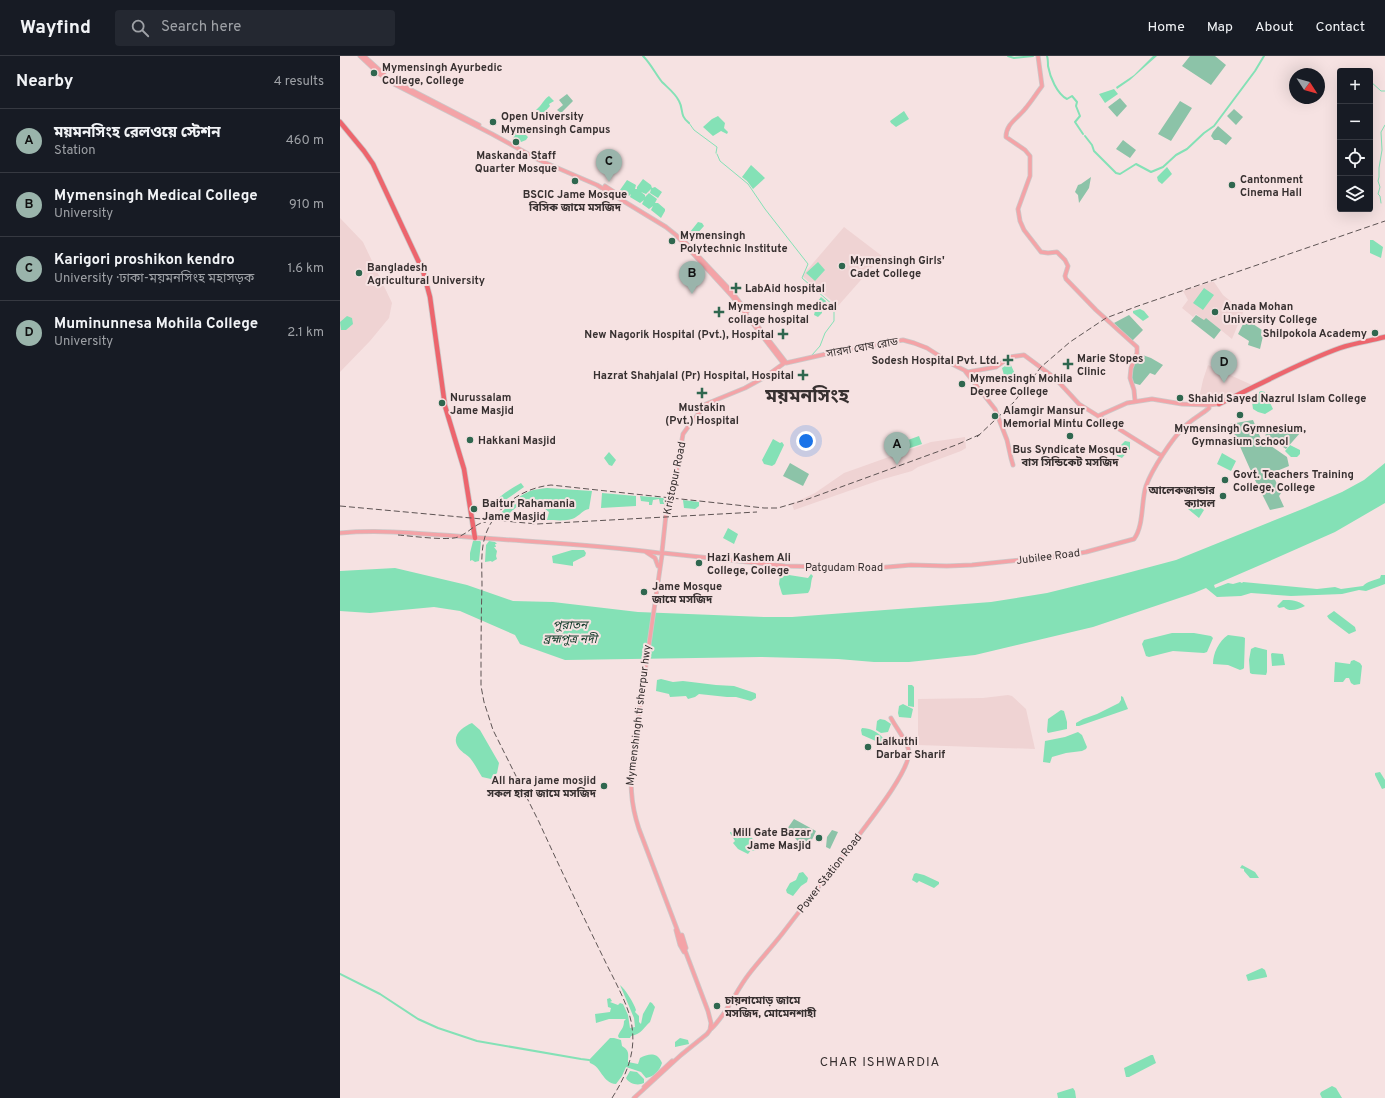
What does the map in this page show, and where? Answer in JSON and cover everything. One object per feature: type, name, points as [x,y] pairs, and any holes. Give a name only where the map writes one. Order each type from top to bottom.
[{"type":"highway","points":[[340,122],[364,151],[372,164],[427,282],[446,406],[464,469],[475,538]]},
{"type":"highway","points":[[1218,405],[1268,380],[1333,351],[1385,337]]},
{"type":"main road","points":[[360,56],[378,73],[394,84],[492,134],[539,160],[597,185],[666,227],[676,235],[731,295],[784,363]]},
{"type":"main road","points":[[364,56],[377,69],[392,80],[461,115],[538,158],[598,183],[672,228],[704,260],[734,294],[784,363]]},
{"type":"main road","points":[[1038,57],[1042,86],[1021,114],[1010,124],[1006,133],[1006,138],[1025,150],[1030,156],[1030,177],[1018,208],[1020,221],[1028,237],[1041,252],[1056,252],[1064,260],[1068,266],[1065,276],[1066,279],[1096,310],[1137,347],[1137,353],[1131,368],[1130,378],[1134,390],[1135,401]]},
{"type":"main road","name":"সারদা ঘোষ রোড","points":[[784,363],[851,348],[905,340],[927,348],[965,371],[995,408],[1007,440],[1013,464]]},
{"type":"main road","points":[[965,371],[990,369],[996,367],[1010,357],[1024,355],[1055,378],[1079,404],[1162,456],[1184,427],[1208,407]]},
{"type":"main road","name":"Kristopur Road","points":[[656,588],[667,505],[675,481],[683,434],[706,404],[745,388],[765,377],[784,363]]},
{"type":"main road","points":[[1098,416],[1135,401],[1152,399],[1208,407],[1218,405]]},
{"type":"main road","name":"Jubilee Road","points":[[961,565],[1068,555],[1086,552],[1134,539],[1138,529],[1146,485],[1162,456]]},
{"type":"main road","name":"Patgudam Road","points":[[340,533],[393,532],[475,538],[516,539],[785,566],[876,568],[911,565],[961,565]]},
{"type":"main road","points":[[644,551],[654,557],[658,566]]},
{"type":"main road","name":"Kristopur Road","points":[[656,588],[658,566],[661,554]]},
{"type":"main road","name":"Mymenshingh ti sherpur hwy","points":[[656,588],[630,776],[632,807],[680,945],[685,952],[710,1019]]},
{"type":"main road","name":"Power Station Road","points":[[665,1068],[702,1039],[710,1030],[735,997],[749,974],[828,876],[884,802],[906,765],[909,753],[907,744],[891,718]]},
{"type":"main road","points":[[710,1019],[718,1020]]},
{"type":"main road","points":[[710,1019],[710,1030]]},
{"type":"main road","points":[[633,1098],[665,1068],[703,1036],[709,1027],[710,1019]]},
{"type":"shaded area","points":[[1190,56],[1215,56],[1226,65],[1211,85],[1182,66]]},
{"type":"shaded area","points":[[567,94],[573,101],[561,113],[557,110],[563,105],[559,100]]},
{"type":"shaded area","points":[[1120,98],[1127,106],[1117,117],[1108,107]]},
{"type":"shaded area","points":[[1180,101],[1192,108],[1171,141],[1158,134]]},
{"type":"shaded area","points":[[1234,109],[1243,117],[1236,125],[1227,116]]},
{"type":"shaded area","points":[[1218,126],[1232,138],[1226,145],[1219,140],[1214,140],[1211,136]]},
{"type":"shaded area","points":[[1123,140],[1136,150],[1130,158],[1116,149]]},
{"type":"shaded area","points":[[1091,177],[1089,188],[1079,203],[1078,195],[1075,192],[1078,185]]},
{"type":"shaded area","name":"Bangladesh Agricultural University","points":[[340,218],[363,242],[392,303],[389,318],[370,341],[340,372]]},
{"type":"shaded area","name":"Mymensingh Girls' Cadet College","points":[[844,227],[882,256],[838,306],[802,276]]},
{"type":"shaded area","name":"Anada Mohan University College","points":[[1214,282],[1223,295],[1244,310],[1232,339],[1206,318],[1204,320],[1196,314],[1193,317],[1182,308],[1188,300],[1183,291]]},
{"type":"shaded area","points":[[1129,315],[1143,330],[1132,341],[1114,323]]},
{"type":"shaded area","points":[[1196,315],[1204,320],[1206,318],[1221,330],[1214,339],[1191,321]]},
{"type":"shaded area","points":[[1250,322],[1262,330],[1261,335],[1263,336],[1260,349],[1248,345],[1249,341],[1238,334],[1243,324],[1249,324]]},
{"type":"shaded area","points":[[1137,353],[1151,358],[1163,365],[1155,375],[1150,373],[1140,385],[1133,383],[1131,375]]},
{"type":"shaded area","points":[[1208,365],[1252,385],[1214,403],[1198,403]]},
{"type":"shaded area","points":[[1253,420],[1261,439],[1287,457],[1289,466],[1272,473],[1281,493],[1279,496],[1284,507],[1270,510],[1230,424]]},
{"type":"shaded area","points":[[1290,428],[1300,433],[1286,449],[1265,435],[1274,430]]},
{"type":"shaded area","points":[[965,437],[966,448],[961,451],[918,467],[912,471],[880,480],[794,510],[792,504],[815,493],[844,473],[931,442]]},
{"type":"shaded area","points":[[790,463],[809,474],[803,486],[783,476]]},
{"type":"shaded area","points":[[1008,695],[1012,696],[1026,709],[1035,749],[918,745],[918,699],[983,698]]},
{"type":"shaded area","points":[[794,819],[816,831],[810,844],[806,842],[803,847],[787,829]]},
{"type":"shaded area","points":[[832,830],[838,832],[830,849],[826,847],[827,837]]},
{"type":"water","points":[[1153,56],[1157,56],[1130,80],[1117,89],[1116,87],[1134,75]]},
{"type":"water","points":[[1114,89],[1118,94],[1105,103],[1099,94]]},
{"type":"water","points":[[549,96],[554,101],[549,104],[550,106],[541,116],[536,110]]},
{"type":"water","points":[[904,111],[909,119],[896,127],[890,121]]},
{"type":"water","points":[[718,116],[725,123],[724,128],[728,132],[727,134],[721,131],[713,136],[703,127]]},
{"type":"water","points":[[518,127],[528,137],[526,140],[521,142],[510,135]]},
{"type":"water","points":[[751,165],[765,178],[753,189],[742,177]]},
{"type":"water","points":[[1167,167],[1172,174],[1162,184],[1158,181],[1157,177]]},
{"type":"water","points":[[643,179],[651,185],[652,188],[655,187],[662,192],[658,198],[650,193],[651,189],[646,194],[641,192],[645,195],[645,197],[649,193],[657,199],[655,203],[658,203],[665,209],[661,218],[651,210],[653,206],[649,209],[642,204],[644,200],[640,203],[630,197],[631,194],[629,196],[620,190],[627,180],[636,185],[635,189],[637,189]]},
{"type":"water","points":[[698,222],[702,223],[704,226],[695,236],[690,232]]},
{"type":"water","points":[[1370,240],[1373,240],[1383,247],[1381,258],[1370,253]]},
{"type":"water","points":[[818,262],[825,270],[815,281],[806,273]]},
{"type":"water","points":[[1204,288],[1214,295],[1203,310],[1193,303]]},
{"type":"water","points":[[821,297],[826,301],[822,309],[822,313],[818,317],[814,315],[815,305]]},
{"type":"water","points":[[1140,309],[1149,317],[1143,321],[1133,313],[1133,311]]},
{"type":"water","points":[[347,316],[352,318],[353,324],[346,330],[341,330],[340,322]]},
{"type":"water","points":[[1010,363],[1015,374],[1005,379],[1002,368]]},
{"type":"water","points":[[1261,391],[1265,392],[1273,409],[1265,414],[1253,409],[1253,398]]},
{"type":"water","points":[[919,436],[922,444],[889,455],[886,448]]},
{"type":"water","points":[[773,439],[780,443],[782,442],[784,445],[775,464],[772,466],[764,464],[762,460]]},
{"type":"water","points":[[1125,441],[1130,442],[1130,449],[1122,458],[1117,456],[1116,450]]},
{"type":"water","points":[[1290,445],[1300,450],[1300,454],[1297,457],[1291,457],[1285,451]]},
{"type":"water","points":[[609,452],[616,460],[612,466],[609,465],[604,458]]},
{"type":"water","points":[[1222,453],[1236,461],[1231,471],[1217,464]]},
{"type":"water","name":"পুরাতন ব্রহ্মপুত্র নদী","points":[[1385,463],[1385,503],[1335,532],[1214,585],[1215,588],[1228,583],[1233,584],[1243,582],[1317,589],[1335,587],[1341,589],[1363,586],[1380,578],[1381,575],[1385,575],[1385,584],[1366,591],[1359,590],[1342,594],[1291,596],[1251,593],[1241,596],[1217,597],[1206,588],[1093,627],[975,655],[909,662],[761,657],[565,660],[520,644],[515,635],[460,611],[434,607],[370,613],[340,611],[340,571],[395,568],[467,585],[513,601],[553,602],[638,612],[792,617],[991,602],[1047,593],[1176,560],[1342,492],[1364,480]]},
{"type":"water","points":[[521,483],[524,487],[495,509],[491,506],[505,493]]},
{"type":"water","points":[[547,488],[592,491],[589,509],[570,520],[547,520],[549,512],[541,506],[539,501],[534,501],[524,503],[519,506],[504,520],[501,521],[497,518],[508,506],[525,493],[532,490]]},
{"type":"water","points":[[602,493],[636,496],[636,506],[601,508]]},
{"type":"water","points":[[640,496],[663,498],[665,500],[664,504],[660,504],[659,499],[653,500],[652,505],[649,505],[649,502],[641,501]]},
{"type":"water","points":[[683,500],[699,502],[699,506],[695,509],[684,508]]},
{"type":"water","points":[[1191,502],[1204,510],[1199,518],[1188,509]]},
{"type":"water","points":[[728,528],[738,534],[734,544],[723,538]]},
{"type":"water","points":[[473,541],[481,542],[479,561],[475,562],[472,560],[470,561]]},
{"type":"water","points":[[489,541],[497,544],[495,544],[496,547],[494,547],[497,551],[497,559],[492,562],[485,562],[486,545]]},
{"type":"water","points":[[572,550],[584,550],[586,553],[585,556],[573,562],[573,566],[553,563],[552,556]]},
{"type":"water","points":[[811,574],[813,576],[808,593],[782,594],[779,584],[780,576],[789,575],[808,578]]},
{"type":"water","points":[[1283,600],[1297,601],[1305,606],[1291,610],[1284,607],[1279,608],[1277,606]]},
{"type":"water","points":[[1334,611],[1355,627],[1356,631],[1349,634],[1329,619],[1327,616]]},
{"type":"water","points":[[1172,633],[1194,633],[1211,636],[1213,638],[1207,652],[1204,653],[1173,651],[1149,657],[1146,656],[1142,644],[1144,640]]},
{"type":"water","points":[[1228,635],[1245,638],[1243,669],[1240,670],[1228,665],[1213,664],[1217,648]]},
{"type":"water","points":[[1255,647],[1267,650],[1266,675],[1250,673],[1249,660],[1251,649]]},
{"type":"water","points":[[1272,653],[1283,654],[1285,665],[1272,666]]},
{"type":"water","points":[[1354,660],[1362,666],[1360,684],[1354,685],[1351,683],[1349,678],[1346,678],[1343,682],[1334,682],[1335,662],[1350,664],[1351,661]]},
{"type":"water","points":[[661,679],[673,682],[683,681],[734,686],[755,693],[756,698],[751,701],[736,697],[699,694],[688,699],[686,696],[670,697],[669,694],[656,691],[657,680]]},
{"type":"water","points":[[908,685],[912,685],[914,687],[914,707],[908,706]]},
{"type":"water","points":[[1121,696],[1123,697],[1128,709],[1076,726],[1076,723],[1083,719],[1119,703]]},
{"type":"water","points":[[903,704],[913,709],[911,718],[899,717],[899,706]]},
{"type":"water","points":[[1061,710],[1064,711],[1067,729],[1048,733],[1048,719]]},
{"type":"water","points":[[880,719],[891,724],[888,732],[881,733],[876,730],[877,721]]},
{"type":"water","points":[[472,723],[480,730],[499,763],[497,773],[491,779],[482,777],[472,760],[458,747],[456,743],[457,736],[461,729]]},
{"type":"water","points":[[862,728],[879,734],[883,738],[882,742],[878,742],[862,735]]},
{"type":"water","points":[[1078,732],[1082,735],[1087,747],[1086,749],[1052,757],[1050,763],[1043,762],[1045,741],[1065,737]]},
{"type":"water","points":[[1380,772],[1385,780],[1385,788],[1382,789],[1375,775],[1375,773]]},
{"type":"water","points":[[744,831],[747,832],[757,844],[757,850],[751,850],[748,854],[738,849],[733,843],[735,841],[730,833],[740,835]]},
{"type":"water","points":[[1242,865],[1255,872],[1259,878],[1250,878],[1244,869],[1240,868]]},
{"type":"water","points":[[803,872],[808,878],[807,882],[801,886],[793,896],[787,893],[786,890],[790,883],[796,880],[799,873]]},
{"type":"water","points":[[916,873],[939,882],[939,884],[934,888],[919,881],[917,883],[912,880],[914,874]]},
{"type":"water","points":[[1262,968],[1265,970],[1267,977],[1248,981],[1246,975]]},
{"type":"water","points":[[620,985],[627,993],[633,1004],[641,1024],[643,1014],[650,1002],[655,1007],[650,1022],[640,1032],[631,1036],[630,1038],[619,1038],[618,1036],[626,1019],[609,1019],[596,1023],[595,1014],[610,1012],[611,1008],[608,1007],[607,999],[610,998],[612,1001],[610,1002],[618,1005],[620,1003],[623,1004],[628,1015],[630,1028],[635,1027],[634,1018]]},
{"type":"water","points":[[610,1038],[621,1040],[622,1046],[628,1053],[628,1062],[638,1064],[640,1058],[653,1054],[660,1059],[662,1063],[660,1068],[654,1075],[646,1078],[641,1072],[626,1067],[616,1084],[611,1083],[594,1065],[590,1063],[589,1060]]},
{"type":"water","points":[[680,1038],[688,1040],[689,1044],[675,1047],[675,1042]]},
{"type":"water","points":[[1153,1055],[1156,1063],[1129,1077],[1126,1077],[1124,1068]]},
{"type":"water","points":[[630,1071],[637,1072],[644,1079],[644,1083],[636,1084],[629,1082],[626,1078]]},
{"type":"water","points":[[1332,1086],[1336,1088],[1342,1098],[1322,1098],[1320,1094],[1321,1092]]},
{"type":"water","points":[[1073,1088],[1076,1098],[1058,1098],[1057,1093]]},
{"type":"waterway","points":[[643,56],[662,82],[677,98],[683,115],[689,123]]},
{"type":"waterway","points":[[1008,56],[1014,58],[1033,56]]},
{"type":"waterway","points":[[1047,56],[1050,75],[1054,85],[1063,97],[1067,99],[1072,96],[1077,102],[1076,106],[1080,116],[1075,122],[1083,134]]},
{"type":"waterway","points":[[1085,136],[1092,145],[1094,151],[1116,173],[1120,174],[1136,164],[1151,172],[1163,167],[1176,155],[1187,149],[1214,126],[1255,71],[1264,56]]},
{"type":"waterway","points":[[1373,84],[1381,91],[1385,91]]},
{"type":"waterway","points":[[689,123],[694,130],[717,147],[716,153]]},
{"type":"waterway","points":[[1381,203],[1380,196],[1378,194],[1380,187],[1378,181],[1382,150],[1381,132],[1385,125]]},
{"type":"waterway","points":[[717,154],[720,161],[748,184],[765,209],[808,264],[802,278],[833,305],[834,321],[825,333],[820,346],[812,355]]},
{"type":"waterway","points":[[340,974],[380,994],[418,1019],[438,1028],[477,1041],[589,1060]]},
{"type":"railway","points":[[977,437],[1014,402],[1041,367],[1070,342],[1106,318],[1385,221]]},
{"type":"railway","points":[[612,1098],[622,1081],[629,1064],[633,1046],[631,1019],[621,993],[493,730],[484,702],[481,686],[482,558],[483,544],[487,531],[492,522],[498,513],[513,499],[531,490],[551,485],[764,508],[778,508],[808,499],[956,445],[981,434]]},
{"type":"railway","points":[[340,506],[537,524],[757,512]]},
{"type":"railway","points":[[398,535],[453,538],[458,537],[479,524],[486,522]]},
{"type":"place","name":"Mymensingh Ayurbedic College, College","points":[[374,73]]},
{"type":"place","name":"Open University Mymensingh Campus","points":[[493,122]]},
{"type":"place","name":"Maskanda Staff Quarter Mosque","points":[[516,142]]},
{"type":"place","name":"BSCIC Jame Mosque বিসিক জামে মসজিদ","points":[[575,181]]},
{"type":"place","name":"Karigori proshikon kendro","points":[[609,182]]},
{"type":"place","name":"Cantonment Cinema Hall","points":[[1232,185]]},
{"type":"place","name":"Mymensingh Polytechnic Institute","points":[[672,241]]},
{"type":"place","name":"Mymensingh Girls' Cadet College","points":[[842,266]]},
{"type":"place","name":"Bangladesh Agricultural University","points":[[359,273]]},
{"type":"place","name":"LabAid hospital","points":[[736,288]]},
{"type":"place","name":"Mymensingh Medical College","points":[[692,294]]},
{"type":"place","name":"Mymensingh medical collage hospital","points":[[719,312]]},
{"type":"place","name":"Anada Mohan University College","points":[[1215,312]]},
{"type":"place","name":"Shilpokola Academy","points":[[1375,333]]},
{"type":"place","name":"New Nagorik Hospital (Pvt.), Hospital","points":[[783,334]]},
{"type":"place","name":"Sodesh Hospital Pvt. Ltd.","points":[[1008,360]]},
{"type":"place","name":"Marie Stopes Clinic","points":[[1068,364]]},
{"type":"place","name":"Hazrat Shahjalal (Pr) Hospital, Hospital","points":[[803,375]]},
{"type":"place","name":"Muminunnesa Mohila College","points":[[1224,383]]},
{"type":"place","name":"Mymensingh Mohila Degree College","points":[[962,384]]},
{"type":"place","name":"Mustakin (Pvt.) Hospital","points":[[702,393]]},
{"type":"place","name":"Shahid Sayed Nazrul Islam College","points":[[1180,398]]},
{"type":"place","name":"Nurussalam Jame Masjid","points":[[442,403]]},
{"type":"place","name":"Mymensingh Gymnesium, Gymnasium school","points":[[1240,415]]},
{"type":"place","name":"Alamgir Mansur Memorial Mintu College","points":[[995,416]]},
{"type":"place","name":"Bus Syndicate Mosque বাস সিন্ডিকেট মসজিদ","points":[[1070,436]]},
{"type":"place","name":"Hakkani Masjid","points":[[470,440]]},
{"type":"place","name":"ময়মনসিংহ রেলওয়ে স্টেশন","points":[[897,465]]},
{"type":"place","name":"Govt. Teachers Training College, College","points":[[1225,480]]},
{"type":"place","name":"আলেকজান্ডার ক্যাসল","points":[[1223,496]]},
{"type":"place","name":"Baitur Rahamania Jame Masjid","points":[[474,509]]},
{"type":"place","name":"Hazi Kashem Ali College, College","points":[[699,563]]},
{"type":"place","name":"Jame Mosque জামে মসজিদ","points":[[644,592]]},
{"type":"place","name":"Lalkuthi Darbar Sharif","points":[[868,747]]},
{"type":"place","name":"All hara jame mosjid সকল হারা জামে মসজিদ","points":[[604,786]]},
{"type":"place","name":"Mill Gate Bazar Jame Masjid","points":[[819,838]]},
{"type":"place","name":"চায়নামোড় জামে মসজিদ, মোমেনশাহী","points":[[717,1006]]},
{"type":"district","name":"ময়মনসিংহ","points":[[807,395]]},
{"type":"district","name":"CHAR ISHWARDIA","points":[[880,1061]]}]
